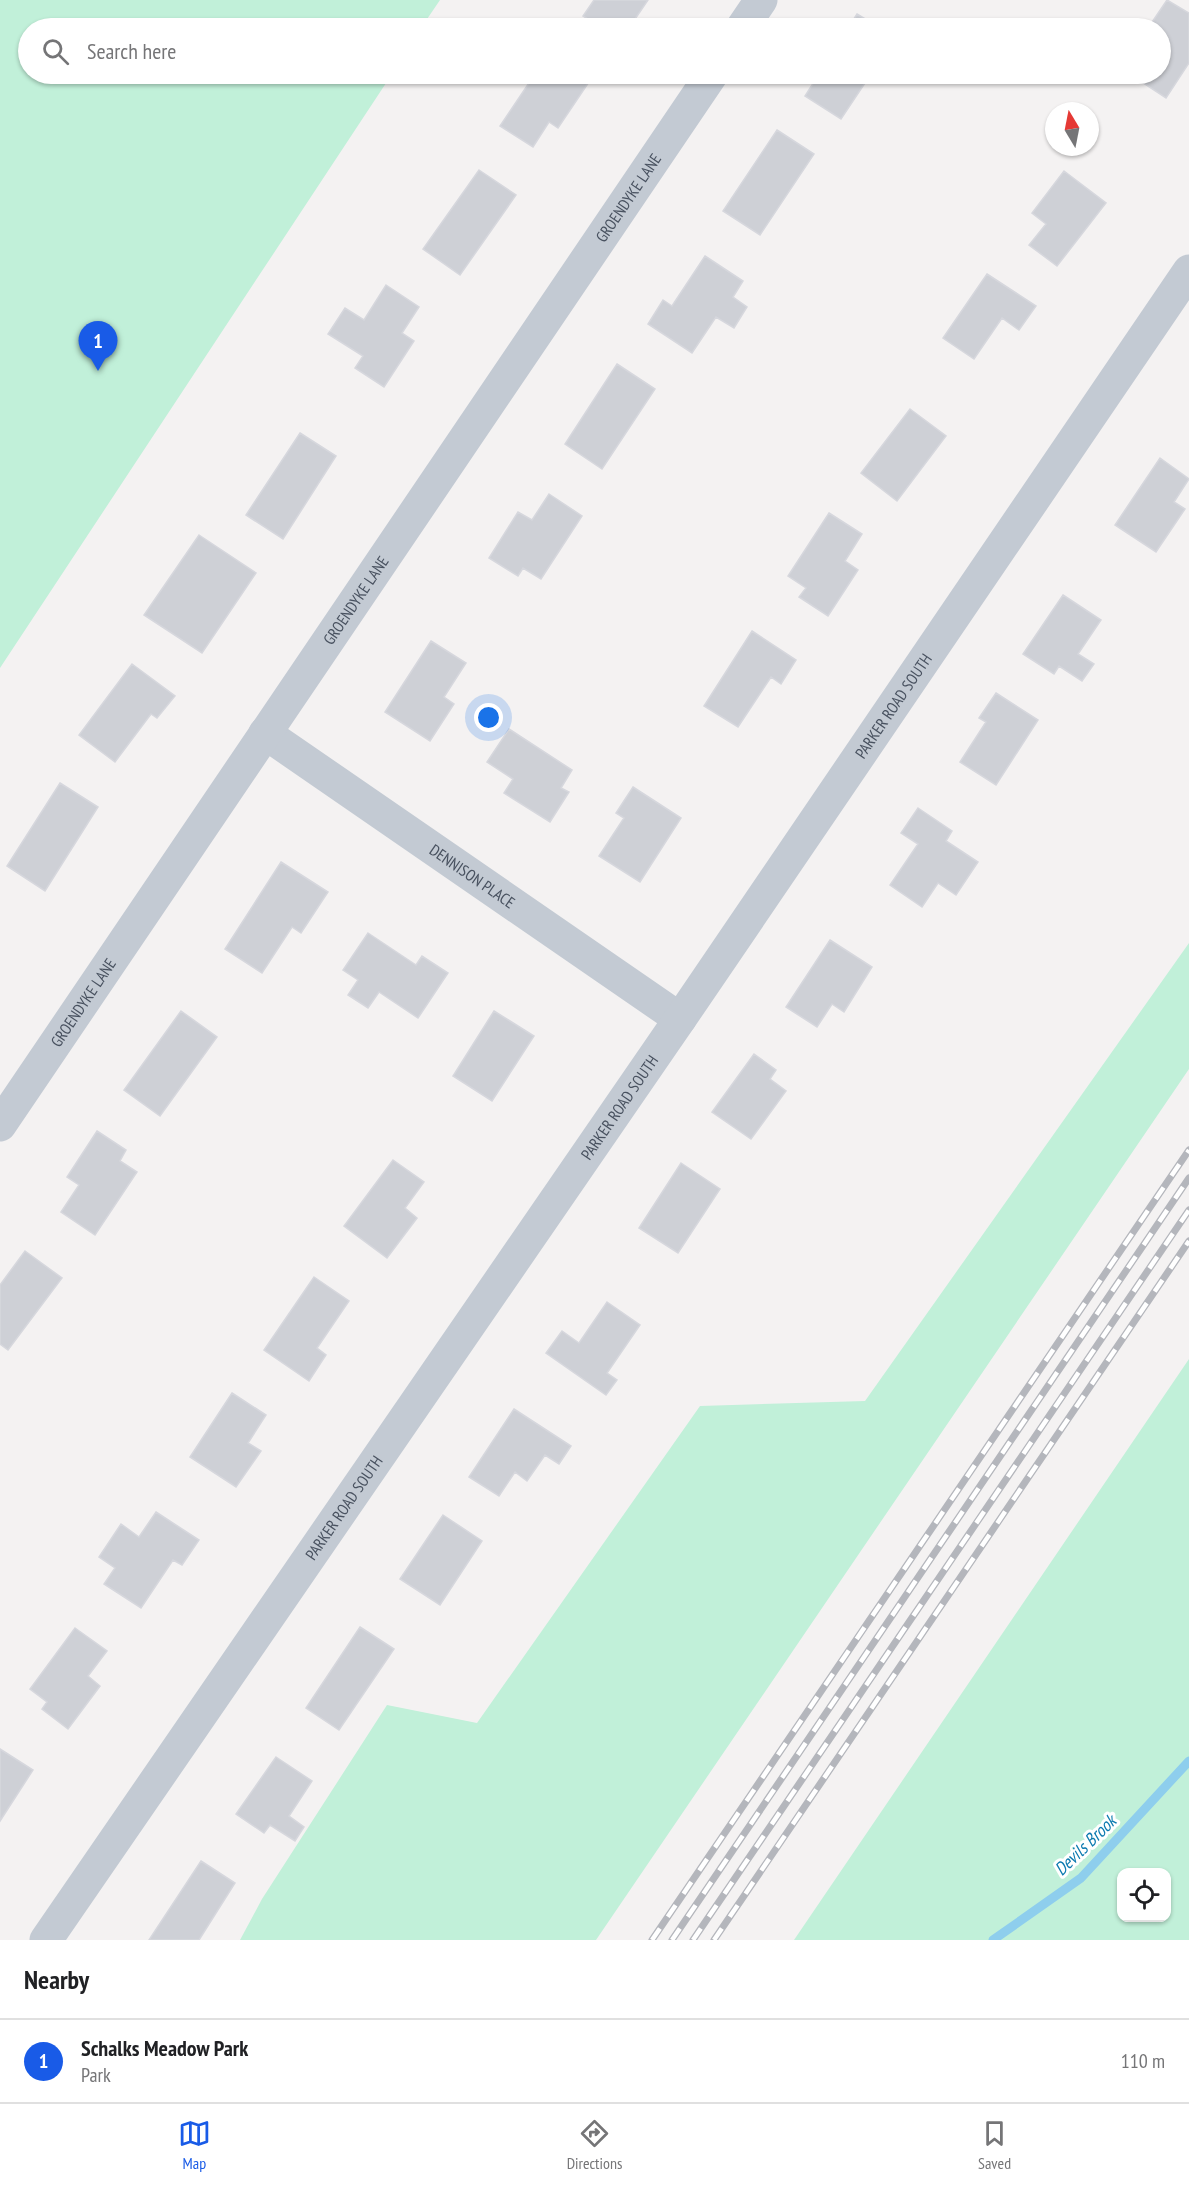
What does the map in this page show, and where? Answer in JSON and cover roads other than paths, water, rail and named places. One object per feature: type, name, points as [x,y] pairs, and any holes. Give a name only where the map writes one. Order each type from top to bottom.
[{"type":"street","points":[[749,18],[761,0]]},
{"type":"street","name":"GROENDYKE LANE","points":[[0,1125],[705,84]]},
{"type":"street","name":"PARKER ROAD SOUTH","points":[[46,1940],[680,1019],[1189,271]]},
{"type":"street","name":"DENNISON PLACE","points":[[265,733],[680,1019]]},
{"type":"waterway","name":"Devils Brook","points":[[993,1940],[1081,1878],[1189,1761]]},
{"type":"railway","points":[[652,1940],[1189,1150]]},
{"type":"railway","points":[[672,1940],[1189,1178]]},
{"type":"railway","points":[[693,1940],[1189,1210]]},
{"type":"railway","points":[[714,1940],[1189,1241]]},
{"type":"place","name":"Schalks Meadow Park","points":[[98,371]]}]
